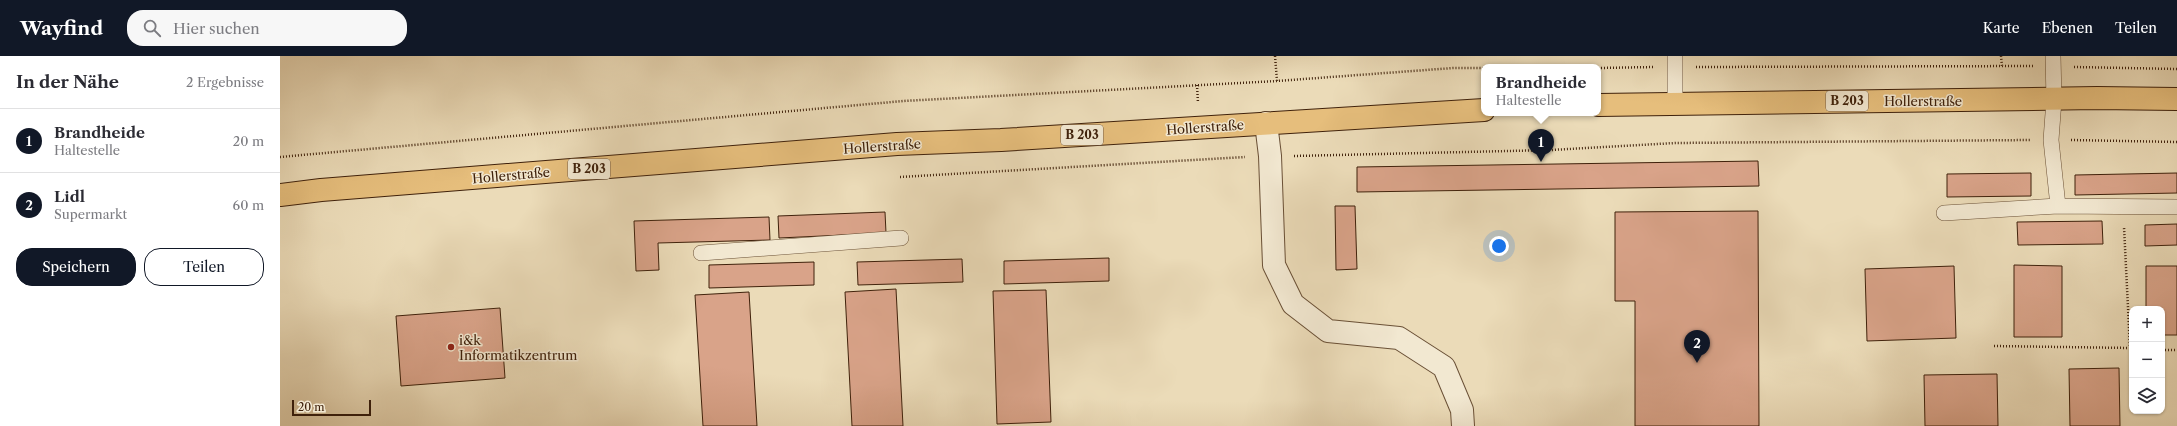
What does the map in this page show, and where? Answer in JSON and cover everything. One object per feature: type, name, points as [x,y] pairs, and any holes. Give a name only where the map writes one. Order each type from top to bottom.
[{"type":"main road","name":"Hollerstraße","points":[[1601,105],[1675,103],[2177,100]]},
{"type":"main road","name":"Hollerstraße","points":[[280,195],[321,190],[898,144],[1481,110]]},
{"type":"street","points":[[1266,123],[1270,156],[1274,265],[1294,304],[1328,331],[1400,338],[1444,367],[1462,410],[1464,426]]},
{"type":"lane","points":[[2053,61],[2054,100],[2051,140],[2058,206]]},
{"type":"lane","points":[[1675,62],[1675,103]]},
{"type":"lane","points":[[1944,213],[2058,206],[2177,207]]},
{"type":"lane","points":[[701,253],[900,238]]},
{"type":"path","points":[[1275,56],[1277,81]]},
{"type":"path","points":[[2001,56],[2002,66]]},
{"type":"path","points":[[1601,68],[1675,62],[2002,66],[2053,61],[2177,69]]},
{"type":"path","points":[[280,157],[903,101],[1277,81],[1453,68],[1481,68]]},
{"type":"path","points":[[900,176],[1201,158],[1551,150],[1675,143],[2051,140],[2177,142]]},
{"type":"path","points":[[2123,206],[2131,342]]},
{"type":"path","points":[[1994,346],[2129,348]]},
{"type":"path","points":[[2165,350],[2177,350]]},
{"type":"building","points":[[1758,161],[1759,186],[1357,192],[1357,167]]},
{"type":"building","points":[[2031,173],[2031,196],[1947,197],[1947,174]]},
{"type":"building","points":[[2177,173],[2177,193],[2075,195],[2075,175]]},
{"type":"building","points":[[1335,206],[1355,206],[1357,269],[1336,270]]},
{"type":"building","points":[[1758,211],[1759,426],[1635,426],[1635,301],[1615,301],[1615,212]]},
{"type":"building","points":[[885,212],[886,233],[779,238],[778,216]]},
{"type":"building","points":[[769,217],[770,240],[658,243],[659,270],[636,271],[634,221]]},
{"type":"building","points":[[2102,221],[2103,244],[2018,245],[2017,222]]},
{"type":"building","points":[[2177,224],[2177,245],[2145,246],[2145,225]]},
{"type":"building","points":[[1109,258],[1109,281],[1004,284],[1004,261]]},
{"type":"building","points":[[962,259],[963,282],[858,285],[857,262]]},
{"type":"building","points":[[814,262],[814,285],[709,288],[709,265]]},
{"type":"building","points":[[2014,265],[2062,266],[2062,337],[2014,337]]},
{"type":"building","points":[[1954,266],[1956,338],[1867,341],[1865,269]]},
{"type":"building","points":[[2146,266],[2177,266],[2177,335],[2165,335],[2165,306],[2146,306]]},
{"type":"building","points":[[896,289],[903,426],[852,426],[845,292]]},
{"type":"building","points":[[1046,290],[1051,422],[997,424],[993,291]]},
{"type":"building","points":[[749,292],[757,426],[703,426],[695,295]]},
{"type":"building","name":"i&k Informatikzentrum","points":[[500,308],[505,378],[401,386],[396,316]]},
{"type":"building","points":[[2119,368],[2120,426],[2070,426],[2069,369]]},
{"type":"building","points":[[1997,374],[1998,426],[1925,426],[1924,375]]},
{"type":"place","name":"Brandheide","points":[[1541,162]]},
{"type":"place","name":"i&k Informatikzentrum","points":[[451,347]]},
{"type":"place","name":"Lidl","points":[[1697,363]]}]
